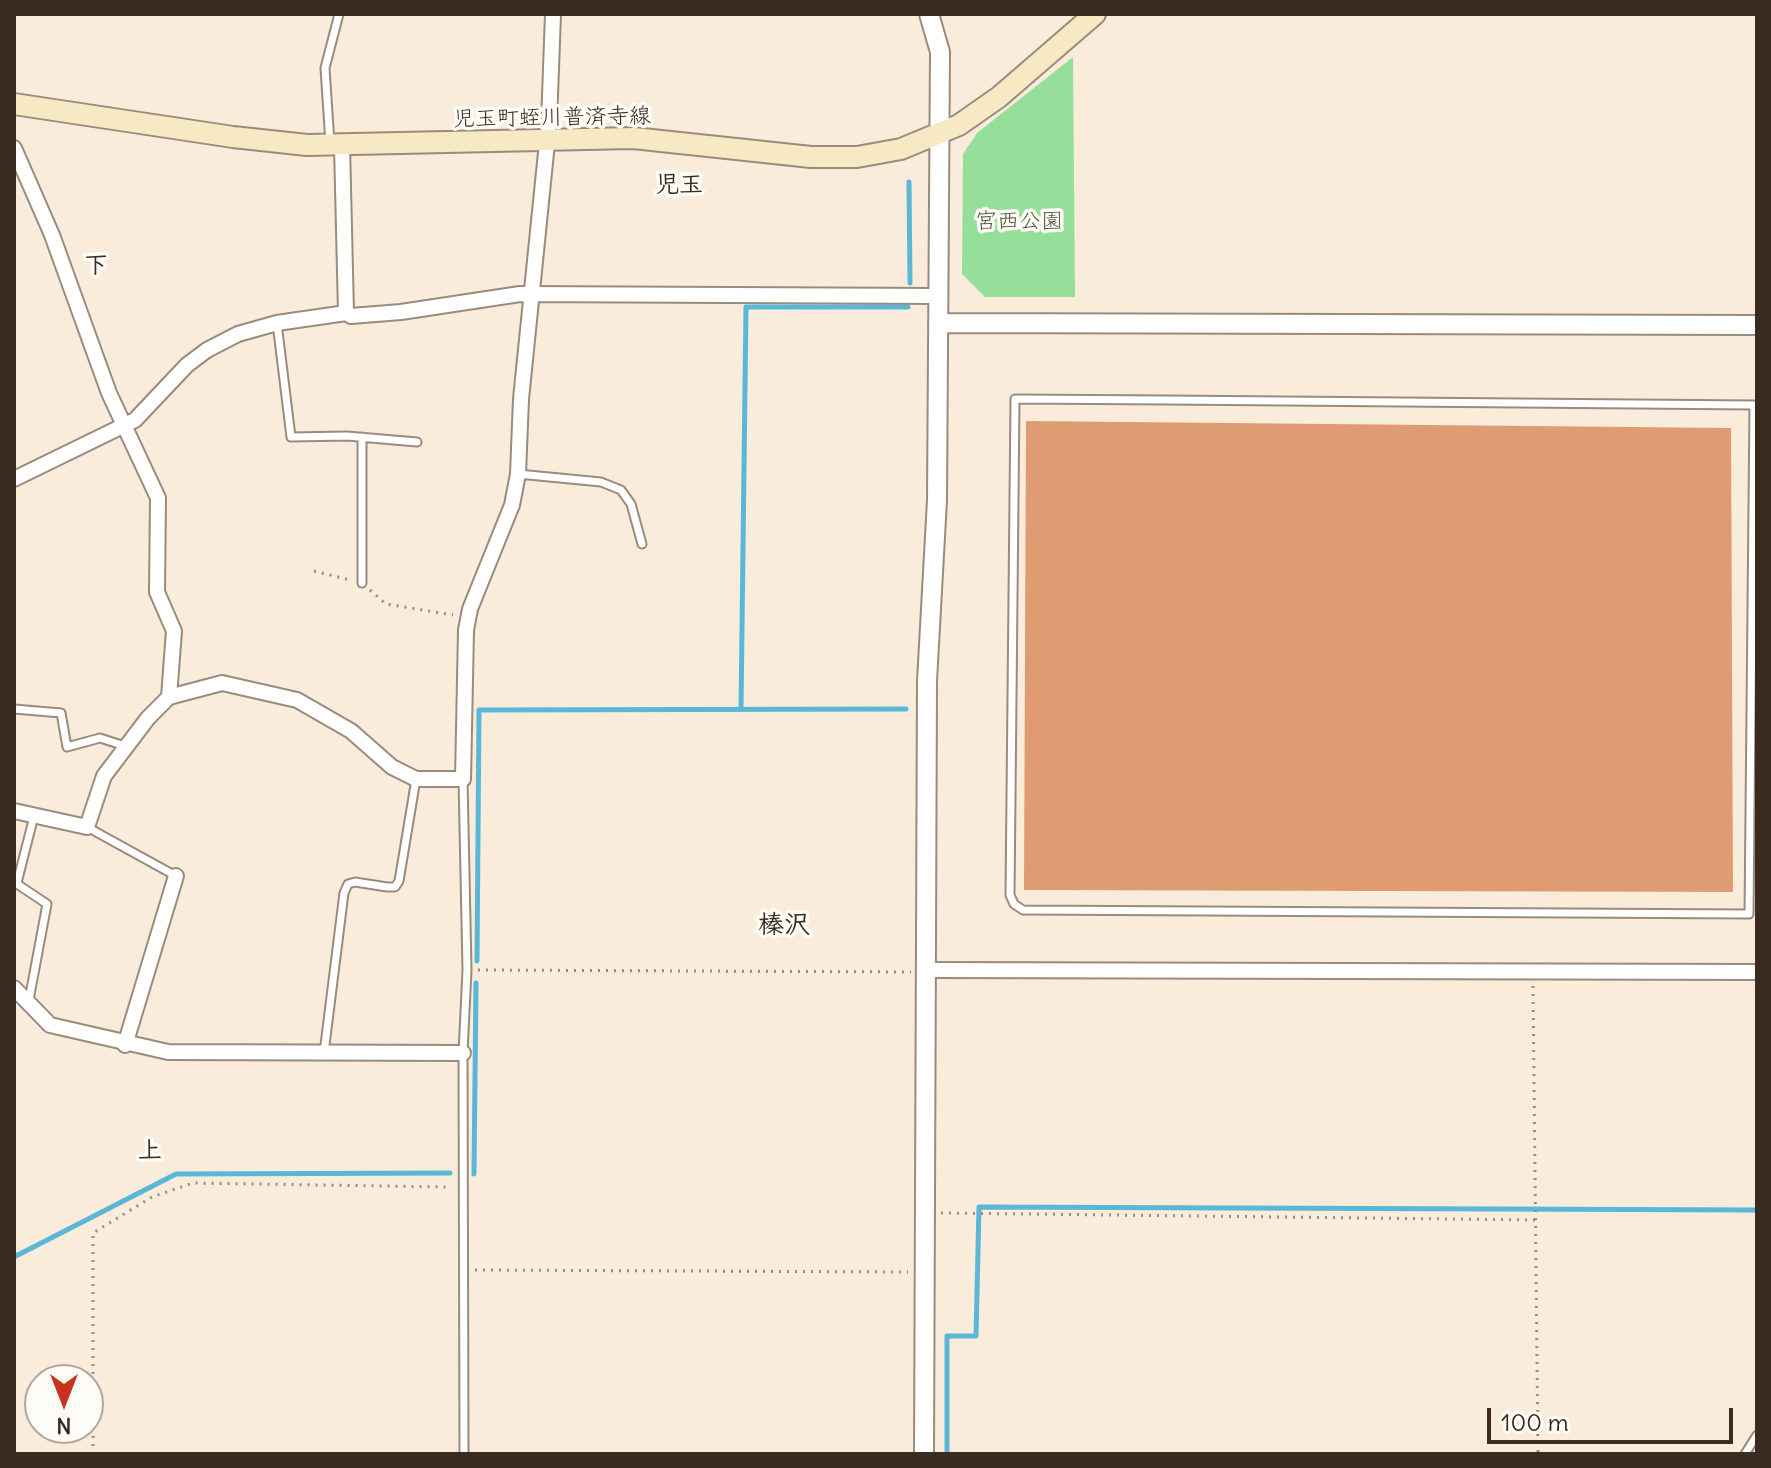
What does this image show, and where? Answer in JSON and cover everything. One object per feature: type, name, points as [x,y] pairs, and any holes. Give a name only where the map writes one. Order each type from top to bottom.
[{"type":"main road","name":"児玉町蛭川普済寺線","points":[[14,104],[233,137],[336,145],[547,137],[659,140],[834,158],[881,154],[938,136],[999,97],[1095,14]]},
{"type":"street","points":[[14,811],[87,827],[104,776],[125,746],[169,697],[222,683],[297,700],[351,731],[392,767],[416,779],[463,779],[468,618],[512,505],[518,474],[521,399],[547,137],[553,14]]},
{"type":"street","points":[[924,1454],[927,681],[937,500],[940,52],[929,14]]},
{"type":"street","points":[[336,145],[346,313]]},
{"type":"street","points":[[14,148],[52,235],[124,427],[158,498],[157,592],[173,622],[174,631],[169,697]]},
{"type":"street","points":[[16,473],[124,427],[145,413],[187,365],[207,350],[238,334],[277,323],[346,313],[351,316],[401,312],[533,295],[938,296]]},
{"type":"street","points":[[938,323],[1757,325]]},
{"type":"street","points":[[125,1045],[176,876]]},
{"type":"street","points":[[926,970],[1757,972]]},
{"type":"street","points":[[14,988],[50,1025],[125,1045],[168,1052],[463,1053]]},
{"type":"lane","points":[[336,145],[325,68],[339,14]]},
{"type":"lane","points":[[277,323],[291,437],[362,437],[417,442]]},
{"type":"lane","points":[[1015,399],[1755,405],[1749,914],[1023,910],[1014,904],[1010,895],[1015,399]]},
{"type":"lane","points":[[362,437],[362,583]]},
{"type":"lane","points":[[518,474],[601,482],[621,490],[631,504],[642,544]]},
{"type":"lane","points":[[14,709],[61,713],[67,747],[100,738],[125,746]]},
{"type":"lane","points":[[324,1053],[344,893],[348,884],[355,882],[395,887],[399,881],[416,779]]},
{"type":"lane","points":[[463,779],[467,970],[463,1053],[464,1454]]},
{"type":"lane","points":[[28,1002],[47,904],[15,882],[34,816]]},
{"type":"lane","points":[[87,827],[176,876]]},
{"type":"lane","points":[[1745,1454],[1757,1435]]},
{"type":"path","points":[[314,571],[362,583],[386,604],[468,618]]},
{"type":"path","points":[[467,970],[926,970]]},
{"type":"path","points":[[1533,972],[1538,1454]]},
{"type":"path","points":[[93,1454],[93,1233],[152,1197],[193,1183],[463,1188]]},
{"type":"path","points":[[925,1213],[1536,1220]]},
{"type":"path","points":[[464,1270],[925,1272]]},
{"type":"green space","name":"宮西公園","points":[[1073,57],[1075,297],[985,297],[962,274],[963,154],[977,133]]},
{"type":"building","points":[[1026,421],[1731,428],[1733,892],[1024,890]]},
{"type":"waterway","points":[[909,182],[910,283]]},
{"type":"waterway","points":[[741,709],[746,307],[908,307]]},
{"type":"waterway","points":[[477,961],[479,710],[906,709]]},
{"type":"waterway","points":[[474,1174],[476,983]]},
{"type":"waterway","points":[[14,1257],[176,1174],[450,1173]]},
{"type":"waterway","points":[[947,1454],[947,1336],[976,1336],[979,1207],[1757,1210]]},
{"type":"district","name":"児玉","points":[[679,185]]},
{"type":"district","name":"下","points":[[96,266]]},
{"type":"district","name":"榛沢","points":[[784,926]]},
{"type":"district","name":"上","points":[[150,1151]]}]
